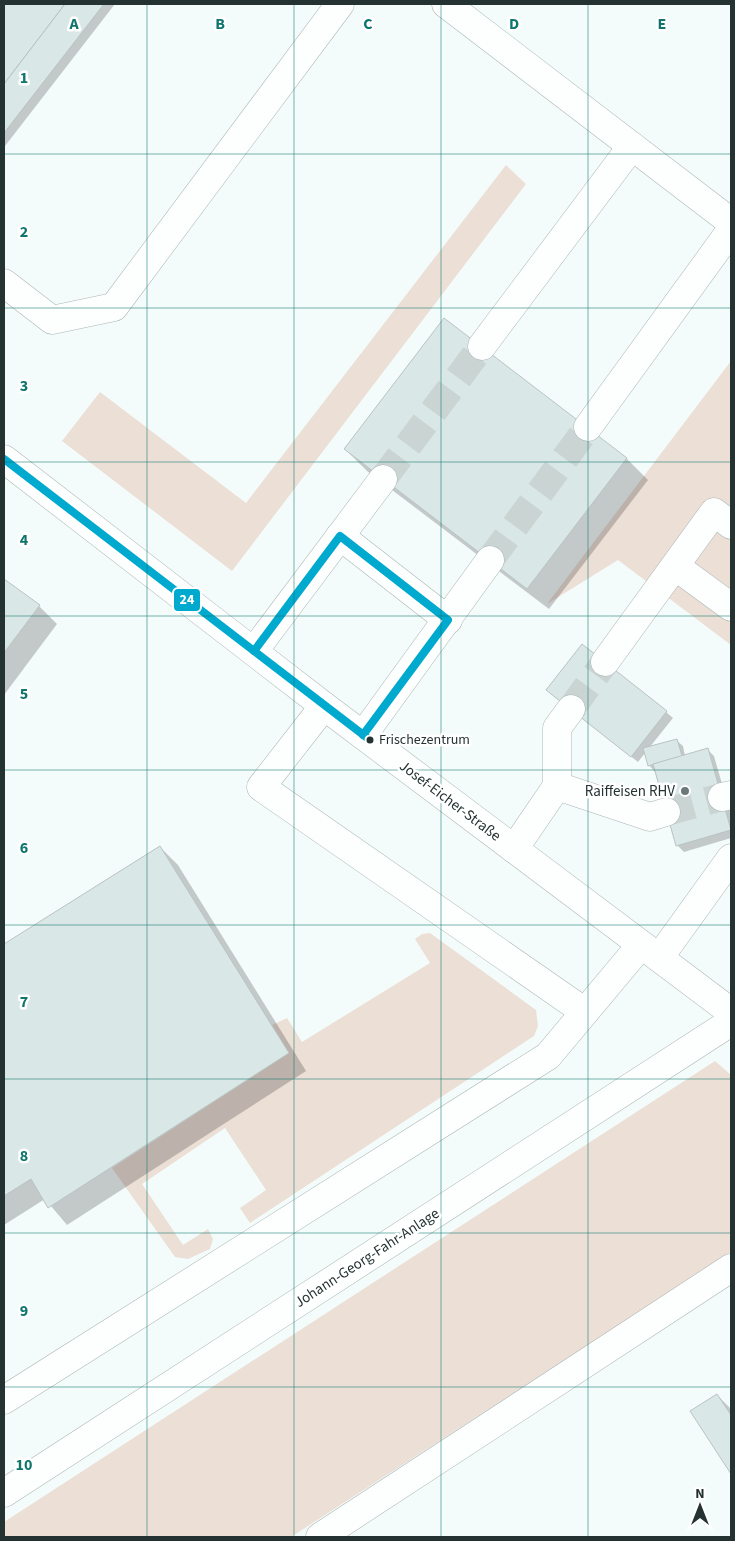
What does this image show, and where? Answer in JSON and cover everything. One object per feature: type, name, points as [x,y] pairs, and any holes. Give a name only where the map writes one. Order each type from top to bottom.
[{"type":"street","points":[[4,283],[52,320],[114,307],[340,4]]},
{"type":"street","points":[[446,4],[731,222]]},
{"type":"street","points":[[482,346],[632,146]]},
{"type":"street","points":[[588,427],[731,230]]},
{"type":"street","name":"Josef-Eicher-Straße","points":[[4,460],[324,706],[731,1012]]},
{"type":"street","points":[[254,651],[383,479]]},
{"type":"street","points":[[605,662],[714,512],[731,525]]},
{"type":"street","points":[[340,536],[448,620]]},
{"type":"street","points":[[363,735],[490,560]]},
{"type":"street","points":[[675,566],[731,607]]},
{"type":"street","points":[[324,706],[261,787],[584,1012]]},
{"type":"street","points":[[514,849],[557,786],[557,728],[571,710]]},
{"type":"street","points":[[557,786],[650,817],[666,812]]},
{"type":"street","points":[[4,1400],[548,1056],[584,1012],[650,951],[731,858]]},
{"type":"street","name":"Johann-Georg-Fahr-Anlage","points":[[4,1494],[731,1022]]},
{"type":"street","points":[[320,1537],[731,1268]]},
{"type":"shaded area","points":[[506,165],[526,184],[232,571],[62,441],[100,392],[246,503]]},
{"type":"shaded area","points":[[731,361],[731,645],[618,560],[547,604]]},
{"type":"shaded area","points":[[430,933],[536,1010],[538,1026],[534,1036],[250,1223],[240,1208],[266,1190],[225,1128],[142,1184],[183,1245],[208,1229],[213,1239],[210,1249],[188,1259],[175,1257],[112,1168],[289,1053],[272,1025],[287,1018],[302,1042],[430,963],[415,939],[422,934]]},
{"type":"shaded area","points":[[715,1061],[731,1075],[731,1252],[291,1537],[4,1537],[4,1522]]},
{"type":"building","points":[[4,4],[65,4],[4,84]]},
{"type":"building","points":[[65,4],[104,4],[4,133],[4,84]]},
{"type":"building","points":[[444,318],[627,458],[527,589],[344,449]]},
{"type":"building","points":[[4,579],[40,605],[4,653]]},
{"type":"building","points":[[582,644],[667,711],[631,757],[546,690]]},
{"type":"building","points":[[677,739],[682,756],[648,766],[643,748]]},
{"type":"building","points":[[708,748],[731,830],[676,846],[653,764]]},
{"type":"building","points":[[160,846],[289,1053],[48,1208],[31,1179],[4,1196],[4,944]]},
{"type":"building","points":[[717,1394],[731,1415],[731,1474],[690,1411]]},
{"type":"tunnel","points":[[383,479],[482,346]]},
{"type":"tunnel","points":[[490,560],[588,427]]},
{"type":"tunnel","points":[[571,709],[605,662]]},
{"type":"tunnel","points":[[666,812],[722,797]]},
{"type":"transit line","name":"24","points":[[4,459],[370,740]]},
{"type":"transit line","name":"24","points":[[254,651],[340,536],[448,620],[363,735]]},
{"type":"place","name":"Frischezentrum","points":[[370,740]]},
{"type":"place","name":"Raiffeisen RHV","points":[[685,791]]}]
